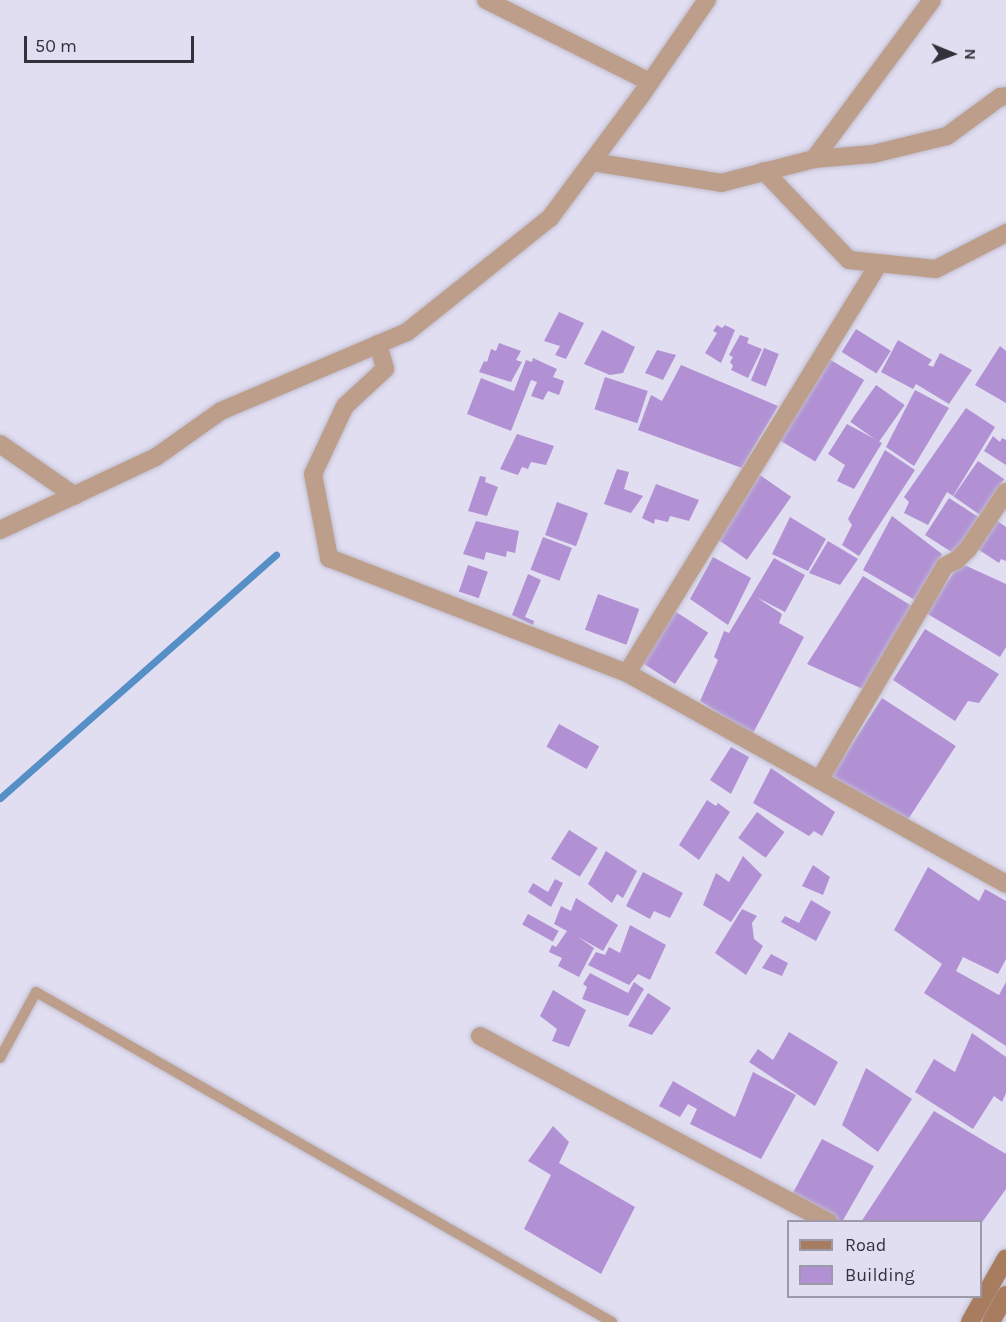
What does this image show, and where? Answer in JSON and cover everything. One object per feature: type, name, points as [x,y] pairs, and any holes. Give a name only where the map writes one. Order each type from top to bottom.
[{"type":"main road","points":[[989,1310],[1006,1258]]},
{"type":"main road","points":[[970,1322],[989,1310],[1006,1295]]},
{"type":"street","points":[[486,0],[650,82]]},
{"type":"street","points":[[0,530],[156,457],[221,411],[407,332],[550,218],[707,0]]},
{"type":"street","points":[[814,159],[932,0]]},
{"type":"street","points":[[592,162],[721,183],[814,159],[873,154],[947,136],[1006,96]]},
{"type":"street","points":[[764,171],[849,260],[936,269],[1006,233]]},
{"type":"street","points":[[627,673],[879,263]]},
{"type":"street","points":[[378,344],[385,369],[345,406],[313,474],[329,558],[627,673],[1006,884]]},
{"type":"street","points":[[0,444],[75,496]]},
{"type":"street","points":[[820,779],[945,566],[957,560],[968,549],[1006,492]]},
{"type":"street","points":[[480,1035],[826,1220]]},
{"type":"lane","points":[[0,1058],[36,992],[612,1322]]},
{"type":"building","points":[[559,312],[584,323],[566,359],[555,355],[560,346],[544,341]]},
{"type":"building","points":[[717,325],[722,328],[725,325],[735,330],[721,363],[705,353],[717,333],[713,331]]},
{"type":"building","points":[[856,329],[891,351],[876,374],[842,352]]},
{"type":"building","points":[[602,330],[635,347],[623,373],[610,375],[584,364]]},
{"type":"building","points":[[740,335],[749,338],[747,343],[762,349],[748,378],[731,370],[733,366],[730,362],[733,357],[729,355]]},
{"type":"building","points":[[898,340],[932,360],[928,365],[933,367],[940,353],[972,370],[949,404],[916,384],[913,389],[881,372]]},
{"type":"building","points":[[499,343],[521,351],[516,360],[522,362],[511,382],[479,372],[484,361],[487,362],[491,349],[496,351]]},
{"type":"building","points":[[1000,346],[1006,351],[1006,403],[975,385]]},
{"type":"building","points":[[764,348],[779,354],[766,386],[751,380]]},
{"type":"building","points":[[657,350],[676,355],[663,380],[645,373]]},
{"type":"building","points":[[533,358],[557,369],[553,377],[564,381],[559,395],[548,391],[543,400],[531,396],[537,382],[531,380],[511,431],[467,414],[481,378],[514,391],[526,360],[532,362]]},
{"type":"building","points":[[829,359],[864,380],[815,462],[780,440]]},
{"type":"building","points":[[681,365],[778,406],[742,468],[638,430],[651,395],[662,401]]},
{"type":"building","points":[[605,377],[648,391],[637,423],[594,409]]},
{"type":"building","points":[[876,385],[905,405],[879,442],[850,422]]},
{"type":"building","points":[[915,390],[949,408],[914,466],[886,447]]},
{"type":"building","points":[[966,408],[995,427],[953,496],[947,492],[928,525],[904,513],[909,502],[904,497]]},
{"type":"building","points":[[847,424],[882,443],[854,489],[837,481],[845,465],[828,454]]},
{"type":"building","points":[[517,434],[554,446],[546,465],[531,462],[528,469],[522,467],[518,475],[500,469]]},
{"type":"building","points":[[993,436],[1000,442],[1002,438],[1006,440],[1006,465],[984,451]]},
{"type":"building","points":[[885,450],[915,470],[859,556],[842,545],[852,525],[848,519]]},
{"type":"building","points":[[978,461],[1004,479],[980,515],[953,496]]},
{"type":"building","points":[[617,469],[629,472],[624,489],[643,496],[631,513],[604,504]]},
{"type":"building","points":[[760,475],[791,497],[747,560],[716,538]]},
{"type":"building","points":[[480,476],[486,477],[485,482],[498,487],[487,516],[468,511]]},
{"type":"building","points":[[656,484],[699,500],[689,521],[670,516],[668,522],[655,519],[654,524],[642,518]]},
{"type":"building","points":[[949,498],[981,519],[957,556],[925,535]]},
{"type":"building","points":[[557,502],[588,513],[576,546],[545,535]]},
{"type":"building","points":[[892,516],[942,554],[915,600],[863,570]]},
{"type":"building","points":[[790,517],[826,539],[808,571],[772,554]]},
{"type":"building","points":[[996,520],[1006,527],[1006,561],[1001,559],[999,563],[976,548],[983,539],[986,539]]},
{"type":"building","points":[[476,521],[519,531],[515,553],[507,551],[506,557],[486,552],[484,560],[463,554]]},
{"type":"building","points":[[543,537],[572,548],[559,581],[530,570]]},
{"type":"building","points":[[828,541],[858,559],[840,585],[809,573]]},
{"type":"building","points":[[713,557],[751,578],[728,625],[690,599]]},
{"type":"building","points":[[774,558],[805,575],[785,612],[756,597],[782,614],[779,623],[804,637],[752,735],[700,701],[718,660],[714,657],[724,631],[729,633]]},
{"type":"building","points":[[960,563],[1006,584],[1006,647],[1000,657],[926,613]]},
{"type":"building","points":[[468,565],[488,572],[479,598],[459,591]]},
{"type":"building","points":[[528,574],[541,580],[525,617],[534,621],[533,625],[512,615]]},
{"type":"building","points":[[863,576],[915,608],[867,691],[807,664]]},
{"type":"building","points":[[598,594],[639,609],[626,645],[585,630]]},
{"type":"building","points":[[673,610],[708,633],[675,684],[640,661]]},
{"type":"building","points":[[925,629],[999,674],[979,703],[968,701],[955,721],[893,680]]},
{"type":"building","points":[[882,698],[956,746],[904,826],[830,778]]},
{"type":"building","points":[[559,724],[599,746],[587,769],[546,747]]},
{"type":"building","points":[[731,747],[749,757],[731,794],[710,780]]},
{"type":"building","points":[[771,768],[835,812],[822,836],[814,831],[809,836],[753,803]]},
{"type":"building","points":[[707,800],[716,806],[718,803],[730,812],[699,860],[679,845]]},
{"type":"building","points":[[757,812],[785,832],[766,858],[738,838]]},
{"type":"building","points":[[569,830],[598,848],[580,877],[551,859]]},
{"type":"building","points":[[606,851],[637,871],[623,898],[617,894],[612,903],[588,884]]},
{"type":"building","points":[[743,856],[762,875],[731,922],[703,905],[716,873],[729,882]]},
{"type":"building","points":[[813,865],[830,877],[823,895],[802,886]]},
{"type":"building","points":[[928,867],[979,901],[985,889],[1006,901],[1006,959],[998,974],[963,957],[956,971],[999,995],[1006,982],[1006,1046],[924,993],[942,964],[894,930]]},
{"type":"building","points":[[643,872],[683,893],[670,918],[654,911],[650,919],[626,906]]},
{"type":"building","points":[[555,879],[563,883],[551,907],[528,892],[533,883],[548,892]]},
{"type":"building","points":[[576,898],[618,925],[603,951],[578,937],[594,948],[579,977],[558,966],[562,958],[549,952],[552,945],[556,947],[567,931],[554,924],[561,906],[571,911]]},
{"type":"building","points":[[811,900],[831,912],[816,941],[781,922],[785,916],[799,923]]},
{"type":"building","points":[[742,909],[757,916],[752,923],[754,939],[763,946],[746,975],[715,953]]},
{"type":"building","points":[[528,914],[559,931],[553,941],[522,924]]},
{"type":"building","points":[[630,925],[666,945],[650,980],[638,974],[629,985],[588,965],[596,952],[605,955],[609,947],[620,953]]},
{"type":"building","points":[[771,954],[788,963],[782,976],[762,968]]},
{"type":"building","points":[[590,973],[628,993],[634,982],[644,989],[628,1016],[582,999],[587,987],[583,984]]},
{"type":"building","points":[[553,990],[586,1010],[569,1047],[552,1041],[557,1029],[540,1016]]},
{"type":"building","points":[[648,993],[671,1008],[652,1035],[628,1026]]},
{"type":"building","points":[[789,1032],[838,1062],[815,1106],[749,1062],[758,1049],[773,1060]]},
{"type":"building","points":[[972,1033],[1006,1057],[1006,1093],[1002,1102],[994,1096],[973,1129],[915,1092],[934,1059],[955,1072]]},
{"type":"building","points":[[866,1068],[912,1099],[878,1152],[842,1125]]},
{"type":"building","points":[[753,1072],[796,1095],[761,1159],[690,1124],[697,1109],[688,1104],[680,1117],[659,1106],[673,1081],[735,1117]]},
{"type":"building","points":[[934,1111],[1006,1154],[1006,1189],[982,1222],[982,1220],[862,1220]]},
{"type":"building","points":[[553,1126],[569,1142],[559,1163],[635,1207],[601,1274],[524,1229],[551,1175],[528,1161]]},
{"type":"building","points":[[822,1139],[874,1166],[843,1220],[824,1220],[789,1200]]},
{"type":"waterway","points":[[0,798],[276,555]]}]
